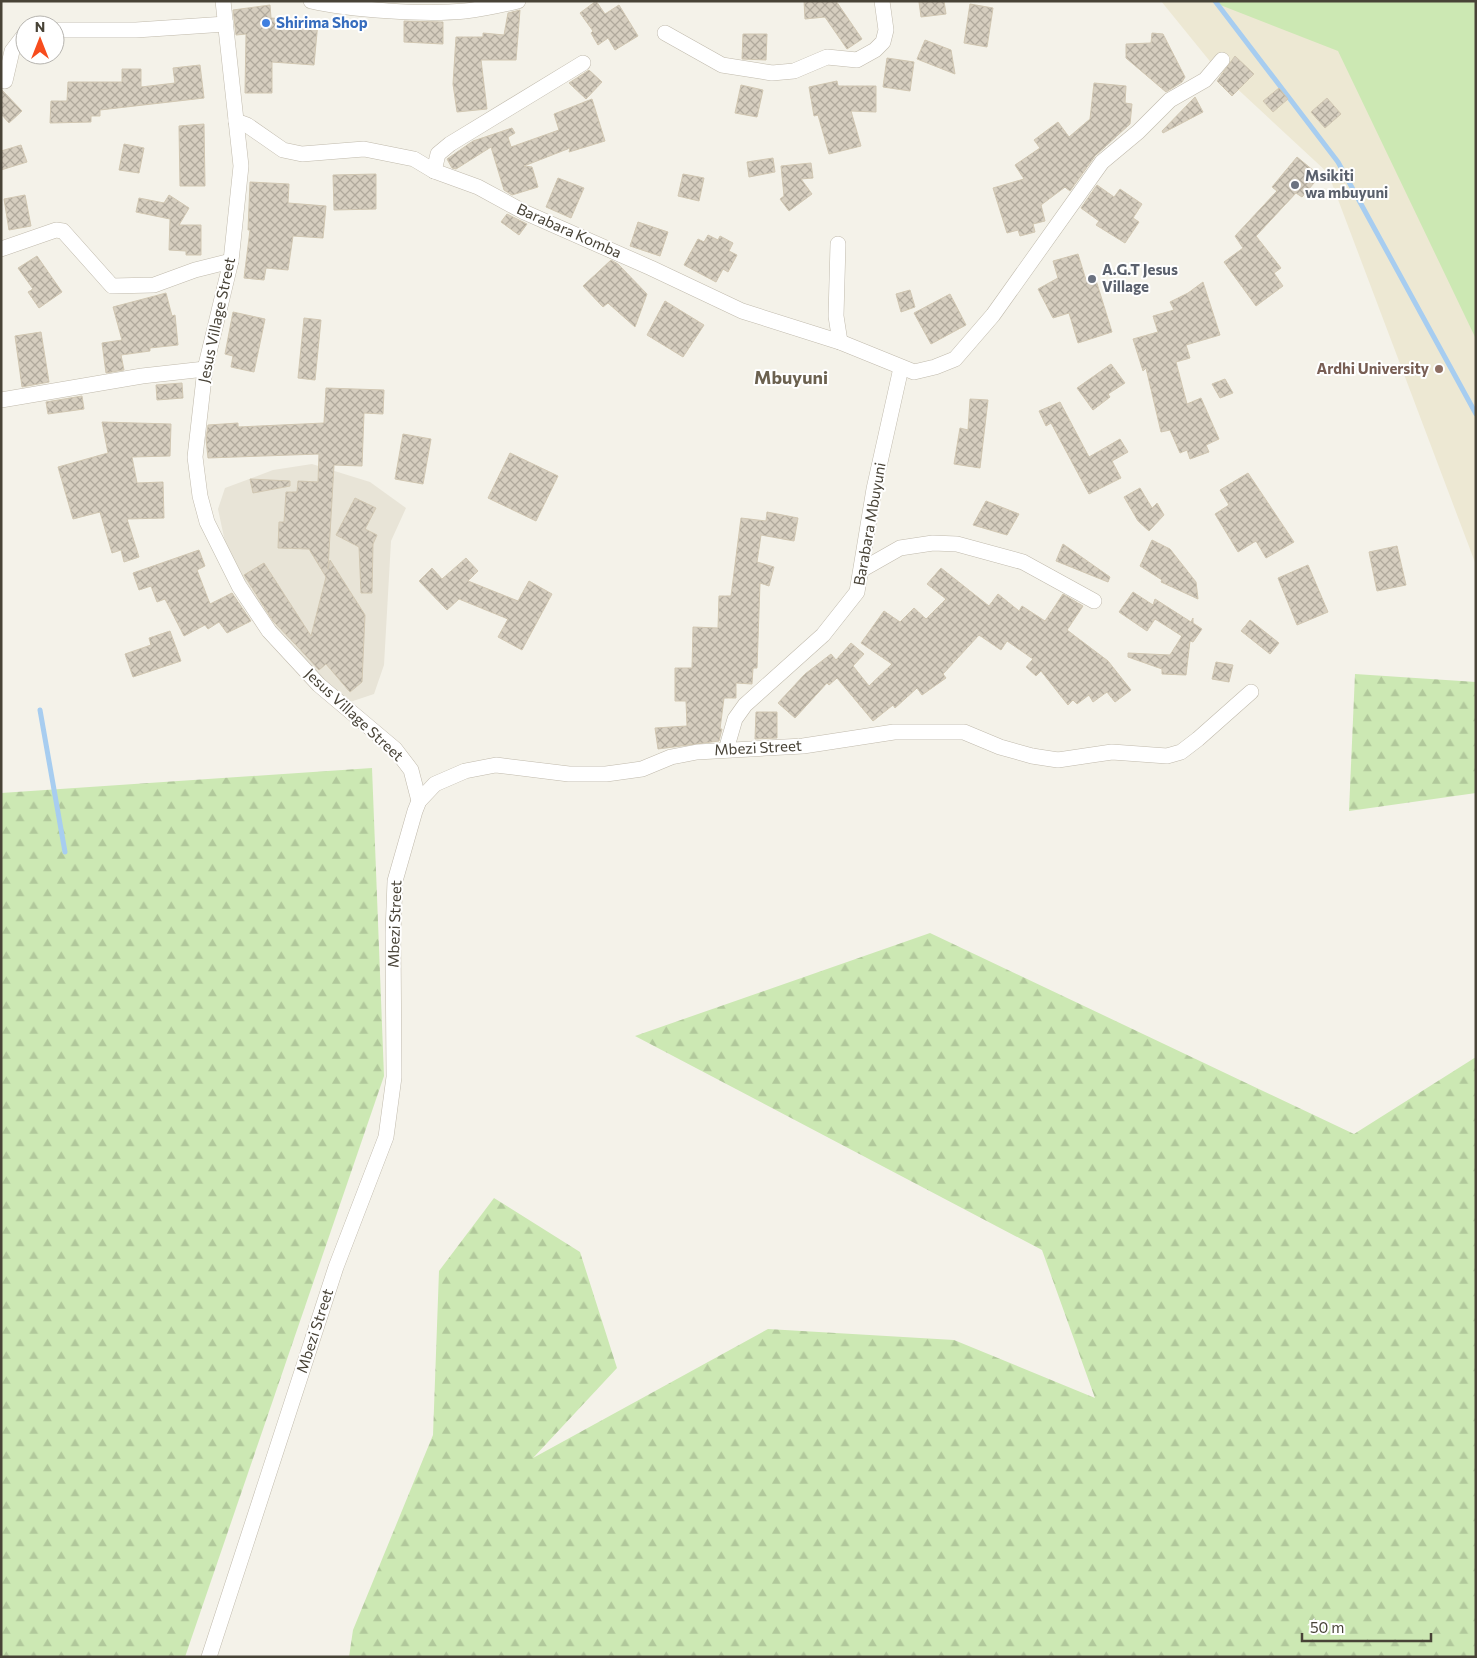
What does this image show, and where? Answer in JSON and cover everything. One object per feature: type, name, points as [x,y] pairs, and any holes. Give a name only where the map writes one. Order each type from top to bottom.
[{"type":"street","name":"Jesus Village Street","points":[[223,1],[240,166],[231,261],[204,369],[195,457],[200,496],[207,522],[239,586],[269,631],[319,685],[395,749],[411,770],[419,801]]},
{"type":"street","points":[[311,1],[373,8],[436,12],[464,11],[518,1]]},
{"type":"street","points":[[666,33],[722,65],[772,73],[794,71],[826,57],[857,60],[875,50],[883,42],[886,30],[882,1]]},
{"type":"street","points":[[65,30],[136,30],[226,24]]},
{"type":"street","points":[[5,81],[12,51],[15,47]]},
{"type":"street","name":"Barabara Komba","points":[[236,121],[247,125],[283,150],[302,154],[364,149],[414,159],[434,171],[478,187],[524,212],[652,268],[742,311],[840,342],[914,372],[935,367],[955,359],[993,315],[1102,162],[1138,132],[1170,100],[1205,80],[1222,60]]},
{"type":"street","points":[[434,171],[438,154],[450,144],[583,63]]},
{"type":"street","points":[[1,249],[56,230],[64,231],[112,286],[121,288],[154,285],[195,270],[231,261]]},
{"type":"street","points":[[838,244],[836,307],[840,342]]},
{"type":"street","name":"Barabara Mbuyuni","points":[[726,750],[735,719],[740,712],[803,654],[840,616],[857,592],[874,489],[901,368]]},
{"type":"street","points":[[1,400],[142,376],[204,369]]},
{"type":"street","points":[[862,569],[900,548],[933,543],[957,544],[1023,562],[1094,601]]},
{"type":"street","name":"Mbezi Street","points":[[209,1657],[336,1267],[386,1137],[394,1077],[393,933],[395,881],[419,801],[435,784],[465,771],[496,765],[569,774],[606,774],[642,769],[671,757],[726,750],[803,746],[894,732],[964,732],[1000,747],[1032,756],[1058,760],[1112,752],[1167,756],[1181,752],[1251,692]]},
{"type":"shaded area","name":"Ardhi University","points":[[1161,1],[1476,1],[1476,565],[1328,173],[1217,70]]},
{"type":"shaded area","points":[[312,464],[370,482],[406,508],[391,541],[384,665],[374,694],[350,702],[319,676],[285,642],[242,576],[225,542],[218,509],[225,488],[273,470]]},
{"type":"green space","points":[[1210,1],[1476,1],[1476,339],[1338,51]]},
{"type":"green space","points":[[1355,674],[1476,682],[1476,793],[1349,811]]},
{"type":"green space","points":[[372,768],[384,1076],[185,1657],[1,1657],[1,793]]},
{"type":"green space","points":[[930,933],[1354,1134],[1476,1057],[1476,1657],[349,1657],[353,1630],[433,1435],[439,1271],[494,1198],[580,1252],[617,1368],[533,1458],[768,1329],[954,1340],[1095,1398],[1042,1250],[635,1036]]},
{"type":"building","points":[[596,1],[605,14],[619,5],[638,36],[615,50],[608,38],[598,45],[591,33],[593,31],[580,13]]},
{"type":"building","points":[[804,1],[836,1],[862,39],[847,49],[825,17],[805,19]]},
{"type":"building","points":[[944,1],[946,14],[921,17],[919,2]]},
{"type":"building","points":[[970,4],[993,8],[987,47],[964,43]]},
{"type":"building","points":[[270,5],[271,18],[318,22],[314,65],[272,62],[272,93],[245,93],[246,34],[236,35],[233,10]]},
{"type":"building","points":[[520,10],[516,60],[481,60],[487,109],[457,112],[453,84],[456,37],[483,37],[483,33],[504,35],[508,13]]},
{"type":"building","points":[[404,21],[443,22],[443,44],[404,42]]},
{"type":"building","points":[[1152,33],[1163,34],[1185,77],[1182,82],[1166,92],[1126,58],[1126,44],[1151,43]]},
{"type":"building","points":[[743,34],[767,34],[766,60],[742,59]]},
{"type":"building","points":[[925,40],[951,50],[955,74],[917,59]]},
{"type":"building","points":[[1235,56],[1254,74],[1232,96],[1217,81]]},
{"type":"building","points":[[887,58],[914,62],[910,91],[883,87]]},
{"type":"building","points":[[200,65],[204,98],[100,110],[100,116],[91,116],[91,122],[50,123],[51,101],[67,101],[68,82],[122,82],[122,69],[141,69],[141,87],[175,83],[173,68]]},
{"type":"building","points":[[589,70],[602,82],[586,99],[569,83]]},
{"type":"building","points":[[837,81],[838,86],[876,86],[876,112],[851,111],[861,146],[829,154],[818,115],[814,116],[809,87]]},
{"type":"building","points":[[1094,83],[1126,86],[1125,103],[1132,104],[1130,124],[1095,156],[1070,191],[1065,187],[1041,205],[1045,221],[1033,224],[1035,232],[1020,236],[1018,230],[1007,233],[993,188],[1024,179],[1015,165],[1040,148],[1034,140],[1058,122],[1069,137],[1090,119]]},
{"type":"building","points":[[741,85],[763,90],[757,117],[735,113]]},
{"type":"building","points":[[1279,88],[1288,99],[1273,112],[1263,101]]},
{"type":"building","points":[[1,89],[22,111],[9,123],[1,114]]},
{"type":"building","points":[[1195,97],[1203,112],[1163,133],[1162,131]]},
{"type":"building","points":[[1327,98],[1341,114],[1325,128],[1311,112]]},
{"type":"building","points":[[592,99],[605,141],[569,152],[570,148],[524,166],[532,167],[538,187],[512,195],[504,190],[491,147],[456,169],[452,168],[447,159],[473,141],[512,128],[515,133],[508,137],[511,147],[559,130],[554,114]]},
{"type":"building","points":[[204,124],[205,186],[180,186],[179,126]]},
{"type":"building","points":[[124,144],[144,148],[139,173],[119,170]]},
{"type":"building","points":[[21,145],[27,162],[1,170],[1,151]]},
{"type":"building","points":[[1297,157],[1320,176],[1302,197],[1296,193],[1256,236],[1281,268],[1274,273],[1283,286],[1256,306],[1224,262],[1243,248],[1235,236],[1277,191],[1272,187]]},
{"type":"building","points":[[773,158],[775,172],[749,177],[747,162]]},
{"type":"building","points":[[811,163],[813,178],[801,179],[812,194],[789,211],[780,199],[784,196],[781,166]]},
{"type":"building","points":[[376,174],[376,209],[334,210],[333,175]]},
{"type":"building","points":[[683,174],[704,178],[699,201],[678,196]]},
{"type":"building","points":[[558,178],[584,188],[571,218],[546,207]]},
{"type":"building","points":[[250,182],[289,184],[288,203],[326,206],[323,238],[293,236],[288,270],[266,268],[264,280],[244,278],[250,230],[248,230]]},
{"type":"building","points":[[1097,185],[1114,197],[1120,189],[1142,204],[1133,218],[1139,222],[1125,243],[1096,225],[1099,221],[1081,208]]},
{"type":"building","points":[[25,195],[31,226],[9,230],[4,199]]},
{"type":"building","points":[[169,195],[189,208],[179,225],[201,225],[201,255],[186,255],[186,251],[169,250],[170,219],[136,212],[139,198],[164,203]]},
{"type":"building","points":[[507,214],[527,224],[519,235],[501,222]]},
{"type":"building","points":[[638,222],[668,232],[660,256],[630,246]]},
{"type":"building","points":[[708,235],[718,240],[720,236],[733,243],[729,251],[737,255],[728,272],[723,269],[716,282],[684,265],[698,239],[704,242]]},
{"type":"building","points":[[1078,254],[1086,280],[1095,277],[1112,332],[1078,343],[1069,313],[1053,318],[1038,289],[1058,278],[1053,261]]},
{"type":"building","points":[[37,256],[62,292],[39,308],[28,292],[33,289],[18,268]]},
{"type":"building","points":[[611,260],[618,264],[647,294],[635,327],[608,303],[603,307],[583,286]]},
{"type":"building","points":[[1203,282],[1220,335],[1186,345],[1190,358],[1176,362],[1187,404],[1201,398],[1219,439],[1206,445],[1209,452],[1190,459],[1187,450],[1180,453],[1170,430],[1161,432],[1146,368],[1143,371],[1133,339],[1158,332],[1153,316],[1174,310],[1170,302],[1188,293]]},
{"type":"building","points":[[910,290],[915,307],[901,312],[896,294]]},
{"type":"building","points":[[166,293],[172,316],[175,315],[178,345],[150,348],[150,351],[121,355],[124,370],[106,373],[102,343],[122,340],[113,307]]},
{"type":"building","points":[[950,294],[966,325],[931,344],[914,313]]},
{"type":"building","points":[[665,301],[704,325],[683,357],[647,335]]},
{"type":"building","points":[[233,312],[265,319],[254,372],[231,367],[233,356],[225,354]]},
{"type":"building","points":[[304,318],[321,320],[315,380],[298,378]]},
{"type":"building","points":[[41,332],[49,382],[22,387],[15,336]]},
{"type":"building","points":[[1111,364],[1125,383],[1108,394],[1110,397],[1093,410],[1077,388]]},
{"type":"building","points":[[1225,379],[1233,393],[1220,398],[1212,384]]},
{"type":"building","points":[[182,383],[183,398],[157,400],[156,385]]},
{"type":"building","points":[[326,388],[384,390],[383,414],[364,413],[362,466],[334,465],[328,569],[330,560],[365,615],[362,682],[350,692],[326,664],[319,670],[273,621],[244,575],[264,563],[311,636],[326,577],[309,549],[278,548],[279,522],[284,522],[286,492],[297,492],[298,481],[318,482],[319,454],[208,458],[206,439],[208,425],[238,423],[238,427],[324,423]]},
{"type":"building","points":[[82,396],[84,409],[48,414],[46,402]]},
{"type":"building","points":[[970,399],[988,400],[980,468],[954,464],[960,428],[968,430]]},
{"type":"building","points":[[1060,402],[1089,457],[1120,439],[1128,452],[1112,461],[1121,478],[1089,494],[1051,423],[1046,426],[1039,411]]},
{"type":"building","points":[[102,422],[171,424],[170,456],[132,457],[137,483],[163,482],[164,518],[127,519],[139,557],[124,562],[121,550],[112,553],[100,512],[73,519],[58,467],[108,453]]},
{"type":"building","points":[[403,434],[431,439],[423,484],[395,479]]},
{"type":"building","points":[[510,453],[558,476],[536,521],[488,498]]},
{"type":"building","points":[[1248,473],[1294,542],[1266,558],[1256,541],[1238,552],[1215,514],[1229,505],[1220,490]]},
{"type":"building","points":[[250,479],[290,481],[290,486],[253,493]]},
{"type":"building","points":[[1140,488],[1152,508],[1157,503],[1164,515],[1149,531],[1138,521],[1124,497]]},
{"type":"building","points":[[355,498],[376,508],[365,529],[377,535],[373,544],[372,593],[361,593],[359,547],[336,535]]},
{"type":"building","points":[[986,501],[1019,514],[1007,535],[973,525]]},
{"type":"building","points":[[767,512],[798,518],[794,541],[761,535],[757,562],[774,567],[769,586],[760,583],[757,668],[753,668],[752,684],[736,683],[736,698],[724,698],[720,729],[722,729],[719,741],[658,749],[655,728],[687,726],[686,701],[675,701],[675,668],[692,668],[693,627],[718,628],[719,596],[731,596],[741,518],[766,521]]},
{"type":"building","points":[[1152,540],[1170,549],[1196,582],[1198,599],[1161,582],[1162,580],[1140,566]]},
{"type":"building","points":[[1063,544],[1110,577],[1108,582],[1056,561]]},
{"type":"building","points":[[1397,546],[1406,585],[1377,591],[1369,552]]},
{"type":"building","points":[[199,550],[205,566],[197,570],[210,604],[232,593],[251,621],[227,633],[219,622],[208,629],[205,625],[184,636],[165,599],[157,602],[151,586],[139,590],[133,573]]},
{"type":"building","points":[[466,558],[478,571],[468,581],[518,601],[529,581],[552,594],[522,650],[498,637],[508,619],[459,599],[447,610],[419,581],[432,568],[442,579]]},
{"type":"building","points":[[1308,565],[1328,612],[1297,625],[1278,578]]},
{"type":"building","points":[[941,568],[989,606],[998,594],[1019,611],[1022,606],[1045,621],[1063,594],[1083,606],[1067,630],[1108,661],[1131,690],[1115,702],[1107,692],[1093,702],[1089,695],[1077,704],[1073,700],[1068,705],[1041,671],[1036,676],[1026,667],[1033,659],[1007,641],[1001,650],[979,635],[943,674],[946,678],[922,695],[917,688],[895,708],[893,705],[873,721],[837,678],[829,685],[827,683],[795,718],[778,703],[805,674],[831,654],[836,660],[851,643],[864,654],[853,666],[869,686],[892,664],[861,643],[884,611],[900,622],[914,608],[926,619],[946,599],[927,584]]},
{"type":"building","points":[[1133,592],[1153,605],[1155,599],[1191,622],[1193,618],[1193,623],[1202,629],[1193,642],[1190,641],[1186,675],[1162,674],[1162,669],[1128,657],[1128,653],[1170,655],[1182,636],[1155,619],[1147,631],[1119,612]]},
{"type":"building","points":[[1250,620],[1279,643],[1270,654],[1241,631]]},
{"type":"building","points":[[170,631],[181,661],[133,677],[125,654],[151,645],[149,638]]},
{"type":"building","points":[[1216,662],[1233,665],[1229,682],[1212,679]]},
{"type":"building","points":[[756,712],[777,712],[777,738],[755,739]]},
{"type":"waterway","points":[[1215,1],[1338,162],[1476,414]]},
{"type":"waterway","points":[[40,710],[65,852]]},
{"type":"place","name":"Shirima Shop","points":[[266,23]]},
{"type":"place","name":"Msikiti wa mbuyuni","points":[[1295,185]]},
{"type":"place","name":"A.G.T Jesus Village","points":[[1092,279]]},
{"type":"place","name":"Ardhi University","points":[[1439,369]]},
{"type":"district","name":"Mbuyuni","points":[[791,378]]}]
